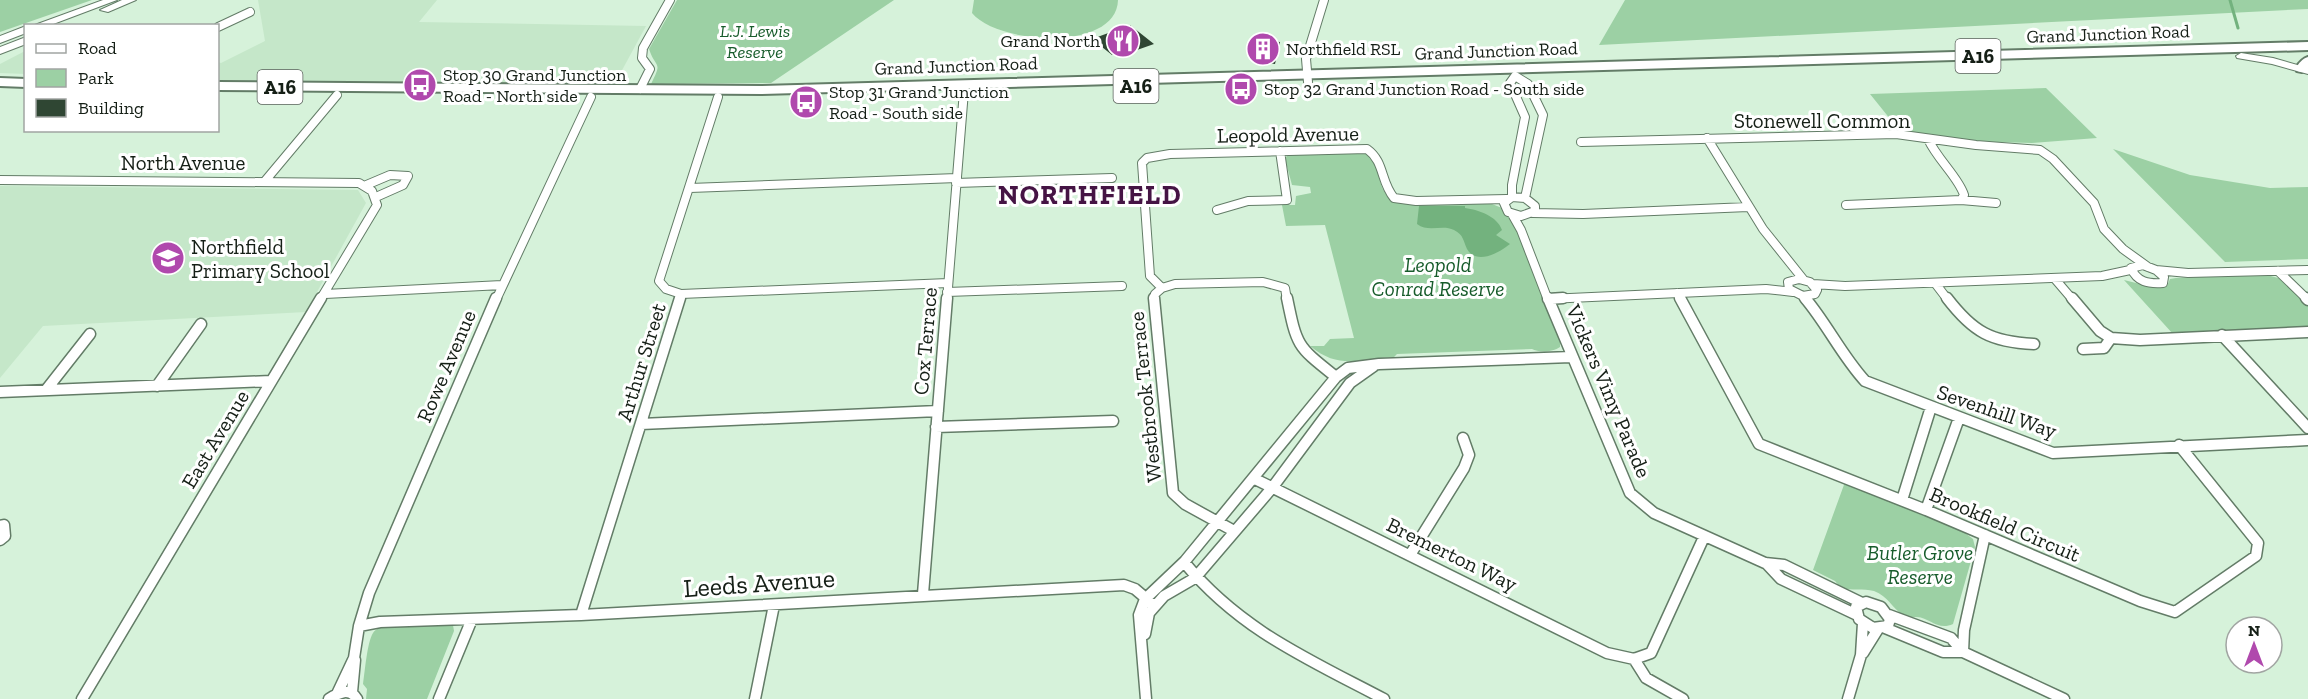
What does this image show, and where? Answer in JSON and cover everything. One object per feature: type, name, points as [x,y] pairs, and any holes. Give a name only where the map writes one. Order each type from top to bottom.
[{"type":"highway","name":"Grand Junction Road","points":[[1513,72],[2241,56],[2308,46]]},
{"type":"highway","name":"Grand Junction Road","points":[[511,92],[591,96],[638,93],[718,97],[2279,51],[2308,54]]},
{"type":"highway","points":[[0,82],[24,83]]},
{"type":"highway","name":"Grand Junction Road","points":[[219,86],[340,91]]},
{"type":"highway","name":"Grand Junction Road","points":[[219,94],[340,91],[638,93],[964,88]]},
{"type":"highway","points":[[0,93],[24,93]]},
{"type":"main road","points":[[43,24],[112,0]]},
{"type":"main road","points":[[69,24],[131,0]]},
{"type":"main road","points":[[0,39],[24,30]]},
{"type":"main road","points":[[0,51],[24,41]]},
{"type":"main road","points":[[2279,51],[2306,68]]},
{"type":"main road","points":[[2241,56],[2306,68]]},
{"type":"street","points":[[638,93],[650,69],[642,58],[643,48],[670,0]]},
{"type":"street","points":[[1307,78],[1306,59],[1324,0]]},
{"type":"street","points":[[219,27],[250,12]]},
{"type":"street","points":[[1509,211],[1504,203],[1509,198],[1525,117],[1510,83],[1513,72],[1528,84],[1543,115],[1529,201],[1535,208],[1529,214],[1521,230]]},
{"type":"street","name":"Cox Terrace","points":[[923,594],[964,88]]},
{"type":"street","points":[[265,181],[340,91]]},
{"type":"street","name":"Rowe Avenue","points":[[331,698],[354,658],[359,626],[369,593],[502,285],[591,96]]},
{"type":"street","name":"Arthur Street","points":[[581,615],[681,294],[666,289],[659,281],[718,97]]},
{"type":"street","name":"Stonewell Common","points":[[1581,142],[1864,133],[1896,134],[1976,145],[2040,150],[2048,154],[2094,203],[2104,229],[2123,249],[2164,277]]},
{"type":"street","points":[[1707,138],[1748,207],[1784,259],[1803,279],[1811,292]]},
{"type":"street","points":[[1928,139],[1935,155],[1962,188],[1964,195],[1960,200]]},
{"type":"street","name":"Leopold Avenue","points":[[1142,163],[1147,158],[1170,154],[1366,149],[1378,157],[1386,188],[1394,198],[1477,200],[1509,198],[1529,201],[1560,212]]},
{"type":"street","points":[[1218,210],[1248,201],[1287,200],[1280,151]]},
{"type":"street","name":"Westbrook Terrace","points":[[1142,163],[1150,276],[1162,288],[1155,294],[1154,301],[1173,493],[1185,504],[1234,531]]},
{"type":"street","name":"North Avenue","points":[[0,180],[359,183],[371,191],[402,185],[408,176],[390,175],[371,191]]},
{"type":"street","points":[[690,188],[1112,178]]},
{"type":"street","name":"East Avenue","points":[[82,699],[377,205],[371,191]]},
{"type":"street","name":"Leopold Avenue","points":[[1477,200],[1509,211],[1529,214],[1560,212]]},
{"type":"street","points":[[1846,205],[1960,200],[1996,203]]},
{"type":"street","points":[[1560,212],[1583,214],[1748,207]]},
{"type":"street","name":"Vickers Vimy Parade","points":[[1509,211],[1521,230],[1571,357],[1630,493],[1654,513],[1704,537],[1765,563],[1784,565],[1862,603],[1877,604],[1889,615]]},
{"type":"street","name":"Stonewell Common","points":[[2123,249],[2138,279]]},
{"type":"street","points":[[1784,259],[1793,292]]},
{"type":"street","points":[[2102,276],[2131,269],[2152,268],[2188,273]]},
{"type":"street","points":[[1548,299],[1766,290],[1811,292],[1845,286],[2102,276],[2138,279],[2155,285],[2163,283],[2164,277],[2188,273],[2308,270]]},
{"type":"street","points":[[2278,271],[2308,300]]},
{"type":"street","points":[[1766,290],[1789,281],[1803,279]]},
{"type":"street","points":[[2055,279],[2100,331],[2111,338],[2140,340],[2308,332]]},
{"type":"street","points":[[1162,288],[1175,284],[1263,282],[1285,288],[1295,337],[1303,351],[1336,377]]},
{"type":"street","points":[[1935,283],[1964,321],[1976,332],[2016,344],[2034,344]]},
{"type":"street","points":[[325,294],[502,285]]},
{"type":"street","points":[[681,294],[1122,286]]},
{"type":"street","name":"Sevenhill Way","points":[[1811,292],[1821,317],[1851,366],[1865,381],[2053,453],[2308,440]]},
{"type":"street","name":"Brookfield Circuit","points":[[1677,293],[1759,444],[1902,500],[2140,602],[2175,612],[2256,556],[2258,543],[2179,445]]},
{"type":"street","points":[[157,386],[201,324]]},
{"type":"street","points":[[46,390],[90,334]]},
{"type":"street","points":[[2222,335],[2308,428]]},
{"type":"street","points":[[2083,349],[2104,348],[2111,338]]},
{"type":"street","points":[[1146,699],[1140,607],[1145,599],[1184,562],[1216,521],[1255,479],[1336,377],[1348,368],[1378,364],[1571,357]]},
{"type":"street","points":[[1143,639],[1149,613],[1164,596],[1195,578],[1272,488],[1350,383],[1378,364]]},
{"type":"street","points":[[0,392],[271,381]]},
{"type":"street","points":[[1902,500],[1931,407]]},
{"type":"street","points":[[642,424],[938,411]]},
{"type":"street","points":[[1926,510],[1959,418]]},
{"type":"street","points":[[936,427],[1113,421]]},
{"type":"street","points":[[1410,555],[1464,468],[1469,454],[1463,438]]},
{"type":"street","name":"Bremerton Way","points":[[1255,479],[1607,653],[1634,659]]},
{"type":"street","points":[[0,525],[4,525],[5,536],[0,540]]},
{"type":"street","points":[[1964,652],[1964,630],[1985,535]]},
{"type":"street","points":[[1683,699],[1646,678],[1634,659],[1651,653],[1704,537]]},
{"type":"street","points":[[1184,562],[1195,578],[1246,624],[1384,699]]},
{"type":"street","name":"Vickers Vimy Parade","points":[[1765,563],[1781,579],[1881,629]]},
{"type":"street","name":"Leeds Avenue","points":[[359,626],[380,622],[581,615],[774,605],[923,594],[1124,585],[1135,589],[1155,606]]},
{"type":"street","points":[[1848,699],[1861,655],[1860,619],[1856,608],[1862,603]]},
{"type":"street","points":[[755,699],[774,605]]},
{"type":"street","points":[[1861,655],[1881,629],[1890,623],[1889,615],[1951,638],[1964,652],[2064,699]]},
{"type":"street","points":[[439,699],[472,620]]},
{"type":"street","points":[[1881,629],[1943,652],[1964,652]]},
{"type":"street","name":"Rowe Avenue","points":[[354,658],[356,663],[354,696]]},
{"type":"street","points":[[331,698],[354,696]]},
{"type":"shaded area","points":[[258,0],[437,0],[419,22],[646,26],[614,85],[219,81],[219,62],[265,41]]},
{"type":"shaded area","points":[[24,52],[24,74],[0,73],[0,64]]},
{"type":"shaded area","name":"Northfield Primary School","points":[[0,186],[358,190],[366,203],[306,312],[43,326],[0,378]]},
{"type":"shaded area","points":[[1419,206],[1465,206],[1465,208],[1482,212],[1492,217],[1500,225],[1502,230],[1496,235],[1510,244],[1488,256],[1477,257],[1471,254],[1461,236],[1454,230],[1426,228],[1417,224]]},
{"type":"green space","points":[[0,0],[92,0],[0,32]]},
{"type":"green space","name":"L.J. Lewis Reserve","points":[[677,0],[894,0],[771,83],[651,84],[657,71],[657,65],[649,49]]},
{"type":"green space","points":[[974,0],[1118,0],[1113,17],[1098,28],[1078,35],[1054,38],[1029,37],[1006,32],[986,24],[972,13]]},
{"type":"green space","points":[[1625,0],[2308,0],[2308,9],[1599,45]]},
{"type":"green space","points":[[2046,88],[2097,138],[2032,143],[1963,141],[1899,130],[1870,94]]},
{"type":"green space","points":[[2113,149],[2190,175],[2270,188],[2308,187],[2308,259],[2225,262]]},
{"type":"green space","name":"Leopold Conrad Reserve","points":[[1356,150],[1372,158],[1376,164],[1381,184],[1389,198],[1487,202],[1502,208],[1512,218],[1560,338],[1560,347],[1546,351],[1532,349],[1397,354],[1394,357],[1340,361],[1310,346],[1324,346],[1330,339],[1354,338],[1325,225],[1286,226],[1282,205],[1295,205],[1296,196],[1311,193],[1310,187],[1292,185],[1285,159],[1288,154]]},
{"type":"green space","points":[[2263,274],[2282,279],[2308,304],[2308,330],[2173,334],[2124,280],[2152,287],[2167,286],[2170,279],[2176,278]]},
{"type":"green space","name":"Butler Grove Reserve","points":[[1845,482],[1961,530],[1973,539],[1975,547],[1953,624],[1943,626],[1922,618],[1906,617],[1879,593],[1870,590],[1841,588],[1835,581],[1813,570]]},
{"type":"green space","points":[[446,622],[453,625],[454,631],[427,699],[366,699],[367,689],[363,684],[373,633],[378,629],[396,624]]},
{"type":"building","name":"Grand North","points":[[1130,25],[1154,44],[1120,56],[1115,52],[1112,55],[1092,39]]},
{"type":"building","name":"Northfield RSL","points":[[1259,39],[1280,42],[1275,64],[1251,60]]},
{"type":"waterway","points":[[2230,0],[2238,28]]},
{"type":"place","name":"Grand North","points":[[1123,41]]},
{"type":"place","name":"Northfield RSL","points":[[1263,49]]},
{"type":"place","name":"Stop 30 Grand Junction Road - North side","points":[[420,85]]},
{"type":"place","name":"Stop 32 Grand Junction Road - South side","points":[[1241,89]]},
{"type":"place","name":"Stop 31 Grand Junction Road - South side","points":[[806,102]]},
{"type":"place","name":"Northfield Primary School","points":[[168,258]]},
{"type":"district","name":"NORTHFIELD","points":[[1090,195]]}]
